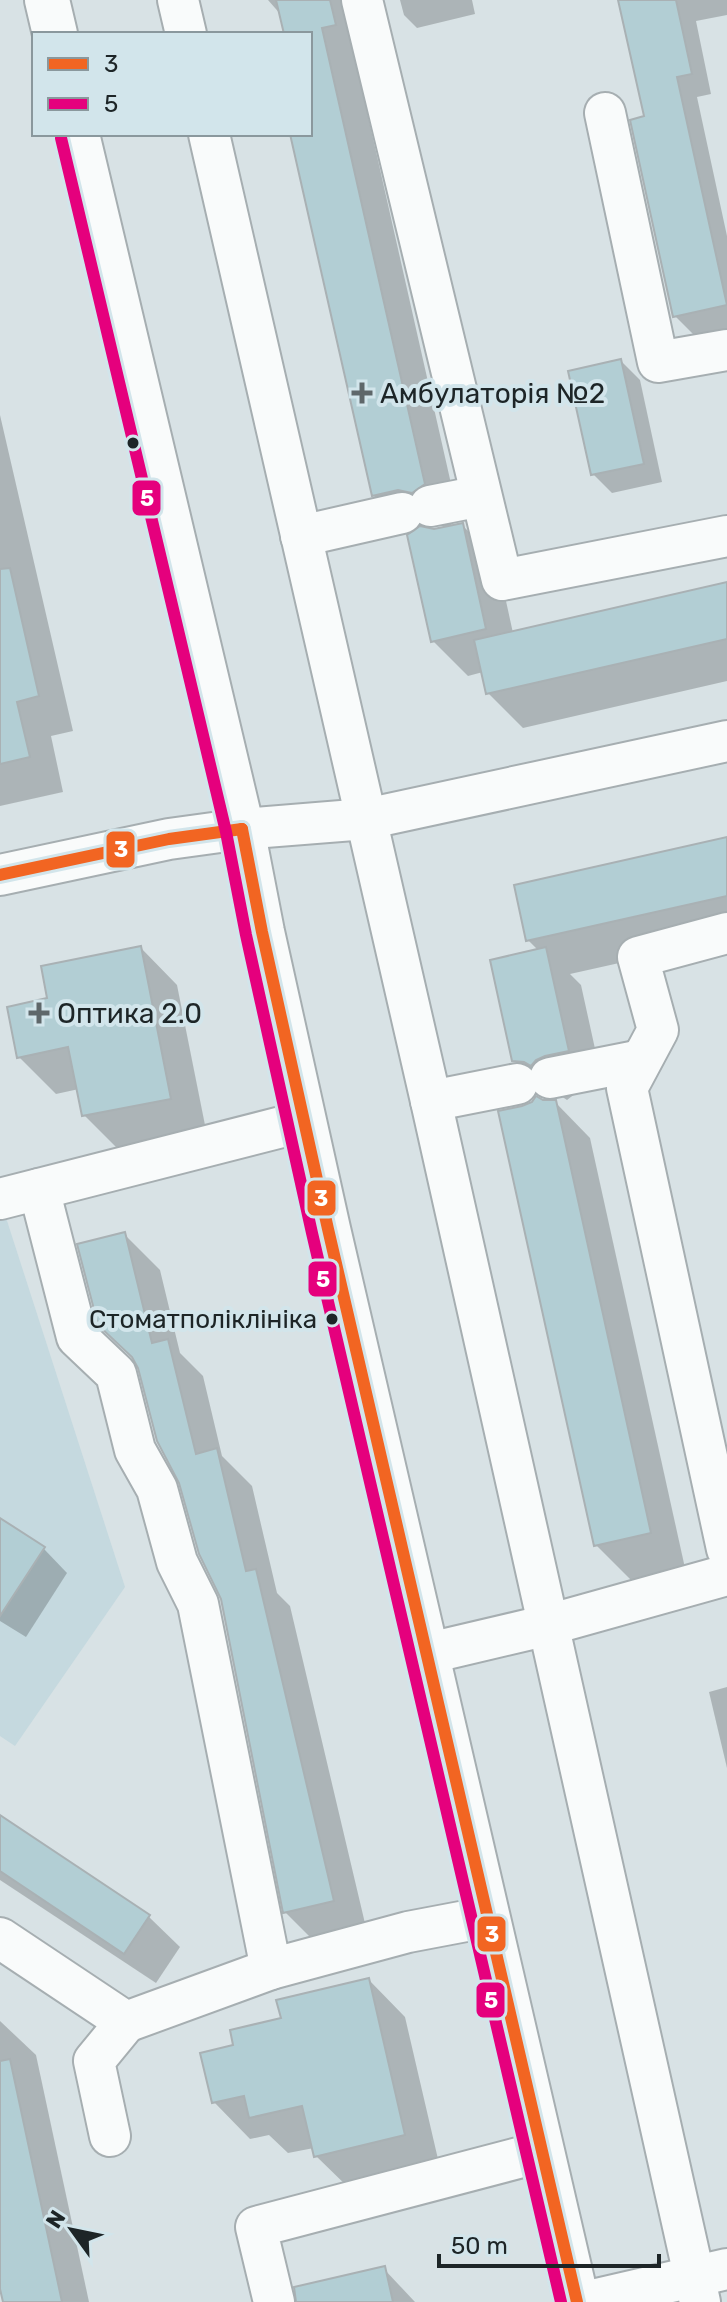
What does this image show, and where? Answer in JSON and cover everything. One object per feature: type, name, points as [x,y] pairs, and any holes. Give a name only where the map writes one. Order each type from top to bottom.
[{"type":"main road","points":[[47,0],[55,32]]},
{"type":"main road","points":[[77,136],[242,829],[262,932],[425,1654],[577,2302]]},
{"type":"street","points":[[178,0],[186,32]]},
{"type":"street","points":[[362,0],[502,580],[727,536]]},
{"type":"street","points":[[605,113],[658,362],[727,350]]},
{"type":"street","points":[[209,136],[548,1625],[707,2282],[584,2302]]},
{"type":"street","points":[[301,536],[481,496]]},
{"type":"street","points":[[0,875],[169,839],[242,829],[366,819],[727,741]]},
{"type":"street","points":[[727,933],[638,957],[658,1030],[627,1088],[727,1549]]},
{"type":"street","points":[[431,1101],[641,1060]]},
{"type":"street","points":[[0,1199],[305,1121]]},
{"type":"street","points":[[39,1189],[77,1337],[116,1374],[135,1450],[157,1489],[177,1562],[198,1604],[271,1969]]},
{"type":"street","points":[[425,1654],[548,1625],[727,1575]]},
{"type":"street","points":[[110,2136],[94,2061],[126,2022],[271,1969],[408,1932],[487,1917]]},
{"type":"street","points":[[0,1938],[126,2022]]},
{"type":"street","points":[[274,2302],[256,2227],[541,2152]]},
{"type":"shaded area","points":[[0,1199],[125,1587],[15,1746],[0,1736]]},
{"type":"building","points":[[276,0],[330,0],[336,25],[322,28],[425,484],[412,493],[398,490],[372,496],[290,136],[312,136],[312,32],[284,32]]},
{"type":"building","points":[[618,0],[676,0],[692,74],[677,77],[727,305],[673,317],[630,120],[644,116]]},
{"type":"building","points":[[621,359],[644,464],[591,475],[568,371]]},
{"type":"building","points":[[463,523],[486,629],[431,642],[407,535],[420,526],[434,529]]},
{"type":"building","points":[[10,568],[39,696],[17,702],[30,757],[0,764],[0,569]]},
{"type":"building","points":[[727,582],[727,639],[486,694],[474,640]]},
{"type":"building","points":[[727,837],[727,896],[526,941],[514,885]]},
{"type":"building","points":[[141,946],[171,1099],[82,1116],[68,1047],[17,1058],[7,1007],[47,998],[41,966]]},
{"type":"building","points":[[546,947],[569,1051],[545,1056],[531,1066],[512,1061],[490,960]]},
{"type":"building","points":[[536,1096],[543,1100],[556,1100],[651,1533],[594,1546],[498,1111],[522,1106],[532,1102]]},
{"type":"building","points":[[125,1232],[152,1343],[168,1339],[196,1454],[217,1448],[246,1571],[256,1569],[334,1901],[283,1913],[221,1599],[199,1554],[179,1483],[157,1441],[138,1368],[132,1357],[98,1325],[77,1244]]},
{"type":"building","points":[[0,1518],[45,1547],[0,1616]]},
{"type":"building","points":[[0,1815],[150,1915],[124,1954],[0,1871]]},
{"type":"building","points":[[369,1978],[405,2135],[314,2157],[302,2106],[249,2118],[244,2096],[212,2103],[200,2053],[233,2045],[230,2030],[281,2018],[276,2000]]},
{"type":"building","points":[[10,2059],[62,2302],[3,2302],[0,2289],[0,2061]]},
{"type":"building","points":[[385,2266],[393,2302],[296,2302],[294,2287]]},
{"type":"transit line","name":"5","points":[[61,138],[226,832],[312,1233],[561,2302]]},
{"type":"transit line","name":"3","points":[[242,829],[328,1229],[577,2302]]},
{"type":"transit line","name":"3","points":[[0,875],[169,839],[242,829]]},
{"type":"place","name":"Амбулаторія №2","points":[[362,393]]},
{"type":"place","name":"Оптика 2.0","points":[[39,1013]]},
{"type":"place","name":"Стоматполіклініка","points":[[332,1319]]}]
